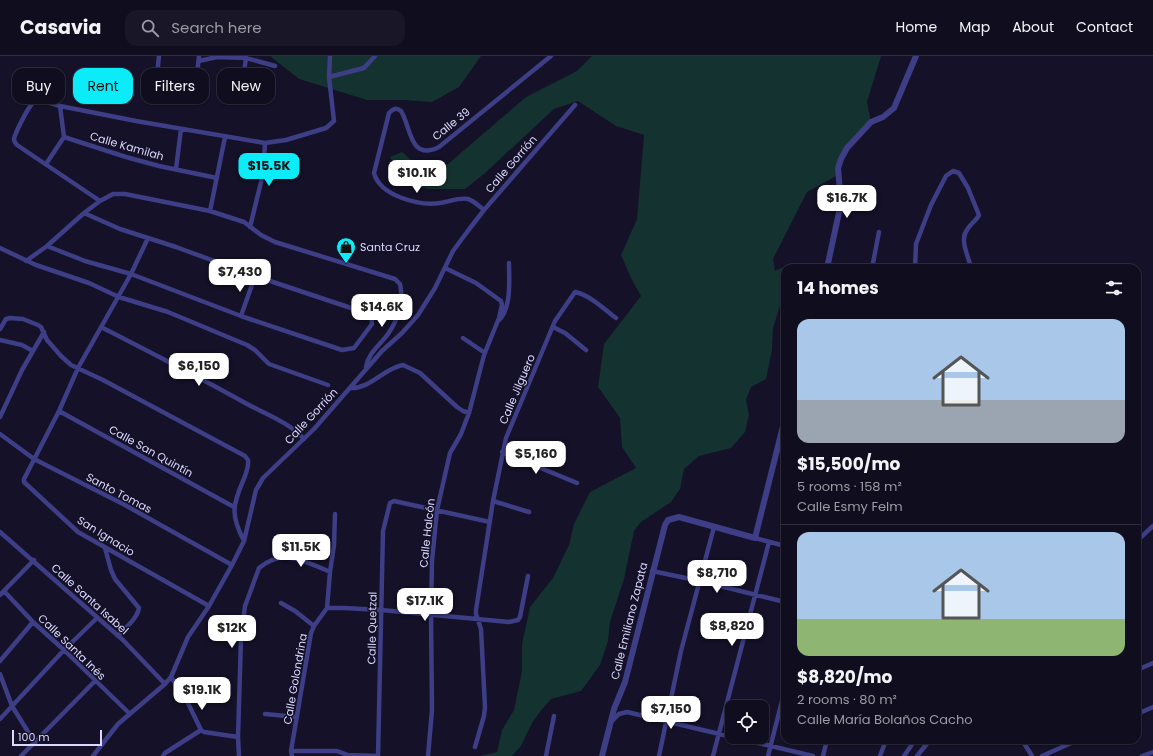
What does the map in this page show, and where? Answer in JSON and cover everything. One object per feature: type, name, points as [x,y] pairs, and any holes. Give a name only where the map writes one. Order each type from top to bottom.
[{"type":"street","points":[[158,68],[159,56]]},
{"type":"street","points":[[100,201],[17,145],[14,139],[31,106],[35,102],[41,100],[60,106],[225,138],[265,143],[286,140],[326,128],[334,122],[329,77],[330,56]]},
{"type":"street","points":[[329,77],[364,68],[375,56]]},
{"type":"street","name":"Calle 39","points":[[484,210],[474,201],[468,199],[426,204],[411,201],[398,196],[381,185],[376,179],[374,172],[389,113],[396,109],[401,111],[412,140],[417,146],[425,151],[431,151],[439,147],[551,56]]},
{"type":"street","points":[[828,264],[841,204],[838,168],[840,159],[847,148],[871,122],[883,117],[894,108],[916,56]]},
{"type":"street","points":[[198,68],[199,58],[217,57],[246,57],[275,66]]},
{"type":"street","points":[[245,68],[246,57]]},
{"type":"street","name":"Calle Gorrión","points":[[93,756],[110,733],[171,677],[188,637],[209,606],[244,541],[256,490],[263,478],[304,439],[366,368],[418,315],[426,303],[453,251],[484,210],[575,105]]},
{"type":"street","points":[[46,164],[64,137],[60,106]]},
{"type":"street","points":[[176,168],[181,129]]},
{"type":"street","name":"Calle Kamilah","points":[[64,137],[159,166],[176,168],[217,178]]},
{"type":"street","points":[[210,211],[225,138]]},
{"type":"street","points":[[250,227],[263,174],[265,143]]},
{"type":"street","points":[[915,264],[916,244],[931,205],[946,176],[953,171],[959,173],[968,188],[979,215],[964,235],[964,244],[970,264]]},
{"type":"street","points":[[26,261],[47,246],[84,213],[100,201],[113,194],[125,194],[210,211],[244,222],[261,235],[275,242],[395,279],[400,284],[402,298],[394,323],[388,334],[367,361],[366,368]]},
{"type":"street","points":[[47,246],[85,261],[131,274],[241,316],[342,350],[354,348],[372,324],[371,315],[369,314],[120,229],[84,213]]},
{"type":"street","points":[[873,264],[879,232]]},
{"type":"street","name":"San Ignacio","points":[[148,238],[119,297],[78,368],[24,479],[26,485],[78,532],[209,606]]},
{"type":"street","points":[[0,248],[26,261],[89,283],[119,297],[168,312],[247,345],[255,350],[269,364],[328,385]]},
{"type":"street","points":[[497,322],[503,317],[508,305],[509,263]]},
{"type":"street","name":"Calle Halcón","points":[[428,756],[432,710],[431,614],[433,555],[437,510],[450,453],[461,434],[469,413],[485,353],[502,305],[501,301],[476,284],[445,268]]},
{"type":"street","points":[[241,316],[255,276]]},
{"type":"street","name":"Calle Jilguero","points":[[475,747],[484,716],[485,707],[481,629],[476,610],[493,501],[506,438],[555,321],[575,292],[581,293],[616,318]]},
{"type":"street","points":[[0,329],[6,319],[10,318],[22,319],[38,325],[41,327],[47,340],[61,356],[78,368],[104,380],[245,456],[248,460],[248,468],[234,507],[236,525],[244,541]]},
{"type":"street","points":[[101,327],[195,375],[270,416],[298,432],[304,439]]},
{"type":"street","points":[[553,327],[564,333],[586,350]]},
{"type":"street","points":[[0,417],[44,332]]},
{"type":"street","points":[[463,338],[485,353]]},
{"type":"street","points":[[0,340],[22,345],[33,351]]},
{"type":"street","points":[[350,388],[359,387],[368,383],[389,369],[403,365],[420,372],[457,408],[469,413]]},
{"type":"street","name":"Calle San Quintín","points":[[58,411],[234,507]]},
{"type":"street","name":"Santo Tomas","points":[[0,434],[34,459],[125,505],[232,565]]},
{"type":"street","points":[[755,538],[781,434]]},
{"type":"street","points":[[502,452],[577,483]]},
{"type":"street","name":"Calle Quetzal","points":[[378,756],[383,531],[390,503],[392,501],[437,510]]},
{"type":"street","points":[[493,501],[529,512]]},
{"type":"street","points":[[437,510],[490,522]]},
{"type":"street","points":[[335,514],[334,545],[327,608],[381,610],[509,622],[518,620],[520,617],[528,576]]},
{"type":"street","name":"Calle Emiliano Zapata","points":[[602,756],[614,709],[625,682],[665,524],[668,520],[679,517],[714,527]]},
{"type":"street","points":[[1141,537],[1153,526]]},
{"type":"street","points":[[659,756],[681,651],[714,527],[781,545]]},
{"type":"street","name":"Calle Santa Isabel","points":[[0,532],[34,560],[118,636],[165,684]]},
{"type":"street","points":[[713,756],[769,542]]},
{"type":"street","points":[[105,548],[110,570],[139,608],[132,621],[118,636]]},
{"type":"street","points":[[239,756],[238,737],[243,615],[259,568],[272,560],[293,557],[302,559],[330,572]]},
{"type":"street","points":[[2,593],[34,560]]},
{"type":"street","points":[[652,571],[781,601]]},
{"type":"street","name":"Calle Santa Inés","points":[[2,593],[130,714]]},
{"type":"street","points":[[281,603],[295,611],[314,626]]},
{"type":"street","name":"Calle Golondrina","points":[[291,753],[311,633],[314,626],[327,608]]},
{"type":"street","points":[[0,719],[64,650],[97,618]]},
{"type":"street","points":[[0,660],[33,622]]},
{"type":"street","points":[[1141,668],[1153,663]]},
{"type":"street","points":[[0,674],[12,706],[35,742]]},
{"type":"street","points":[[171,677],[186,699],[201,730],[208,734],[238,737]]},
{"type":"street","points":[[21,756],[95,681]]},
{"type":"street","points":[[768,756],[781,704]]},
{"type":"street","points":[[1141,712],[1153,707]]},
{"type":"street","points":[[610,724],[622,712],[667,721],[725,736]]},
{"type":"street","points":[[265,714],[297,716]]},
{"type":"street","points":[[546,756],[554,716]]},
{"type":"street","points":[[163,756],[165,753],[201,730]]},
{"type":"street","points":[[765,744],[812,756]]},
{"type":"street","points":[[823,756],[826,744]]},
{"type":"street","points":[[880,756],[884,744]]},
{"type":"street","points":[[904,756],[912,744]]},
{"type":"street","points":[[917,756],[927,744]]},
{"type":"street","points":[[1024,744],[1032,756]]},
{"type":"street","points":[[1042,756],[1069,744]]},
{"type":"street","points":[[291,753],[337,751],[348,755],[378,756]]},
{"type":"street","points":[[1142,756],[1153,752]]},
{"type":"green space","points":[[270,56],[481,56],[459,87],[432,102],[367,100],[299,79]]},
{"type":"green space","points":[[592,56],[881,56],[867,102],[871,122],[847,148],[838,175],[807,192],[773,259],[775,271],[781,268],[781,303],[773,328],[772,350],[766,379],[751,387],[746,400],[749,415],[745,432],[731,448],[699,456],[684,469],[680,489],[671,502],[641,522],[634,531],[624,579],[610,622],[608,641],[600,665],[581,691],[551,699],[532,723],[521,746],[512,756],[480,756],[497,752],[502,730],[514,710],[522,671],[522,644],[530,607],[553,578],[569,545],[574,524],[590,492],[636,468],[622,447],[620,418],[598,387],[604,344],[641,296],[621,255],[637,219],[644,135],[616,126],[578,101],[554,109],[484,174],[465,189],[428,189],[406,184],[390,157],[402,152],[418,165],[423,167],[448,164],[526,97],[577,71]]},
{"type":"place","name":"Santa Cruz","points":[[346,264]]}]
